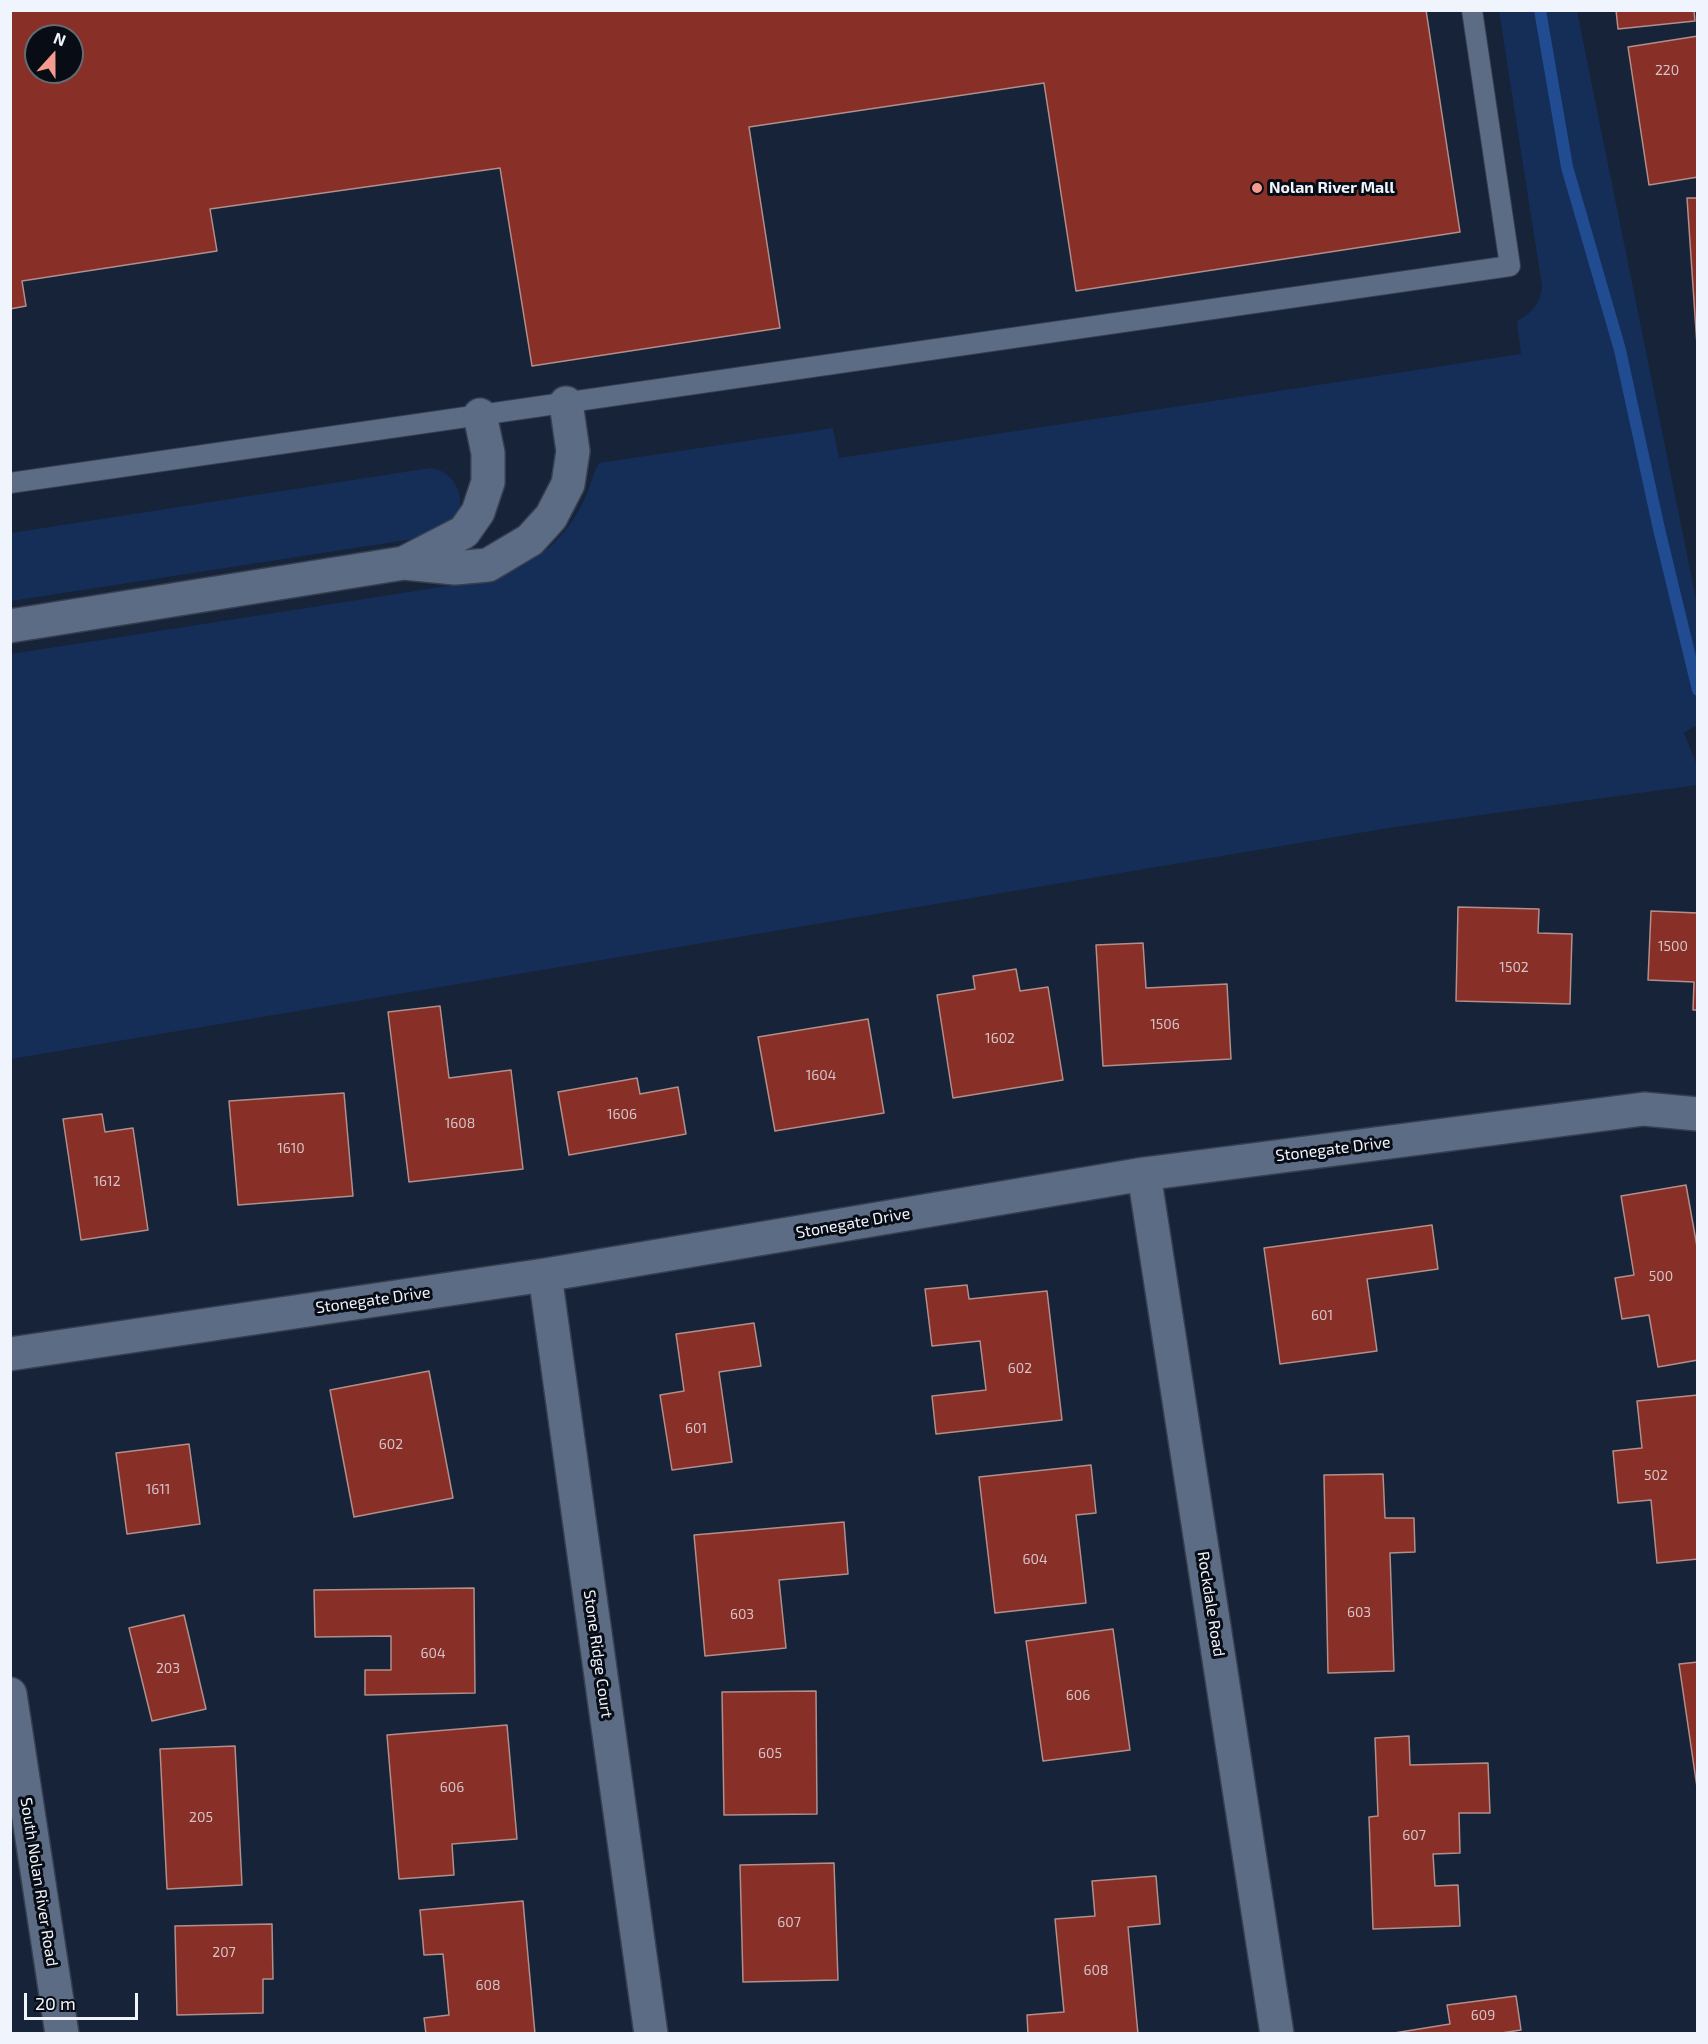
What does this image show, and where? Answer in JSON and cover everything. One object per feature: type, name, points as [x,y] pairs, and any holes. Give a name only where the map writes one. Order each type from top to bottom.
[{"type":"street","points":[[10,626],[404,563],[455,568],[488,565],[530,540],[551,517],[568,484],[573,451],[566,403]]},
{"type":"street","points":[[404,563],[464,532],[478,512],[488,482],[488,453],[480,415]]},
{"type":"street","name":"Stonegate Drive","points":[[10,1354],[545,1275],[1144,1174],[1644,1109],[1698,1114]]},
{"type":"street","name":"Rockdale Road","points":[[1144,1174],[1277,2034]]},
{"type":"street","name":"Stone Ridge Court","points":[[545,1275],[651,2034]]},
{"type":"street","name":"South Nolan River Road","points":[[10,1694],[62,2034]]},
{"type":"lane","points":[[10,483],[1510,266],[1472,10]]},
{"type":"shaded area","points":[[1499,11],[1577,11],[1697,604],[1697,730],[1695,726],[1684,733],[1697,765],[1697,785],[1395,827],[11,1059],[11,654],[492,579],[522,566],[548,549],[577,513],[599,463],[833,428],[839,458],[1521,354],[1517,321],[1535,307],[1540,298],[1542,286]]},
{"type":"shaded area","points":[[430,468],[451,478],[460,498],[459,514],[433,536],[11,601],[11,533]]},
{"type":"building","name":"Nolan River Mall","points":[[10,10],[1426,10],[1460,232],[1076,291],[1044,83],[749,127],[780,328],[532,366],[500,168],[210,209],[217,251],[22,281],[26,306],[10,309]]},
{"type":"building","points":[[1616,10],[1694,10],[1695,21],[1618,29]]},
{"type":"building","points":[[1698,36],[1698,177],[1649,185],[1628,47]]},
{"type":"building","points":[[1687,198],[1698,198],[1698,360]]},
{"type":"building","points":[[1458,907],[1539,909],[1538,933],[1572,934],[1570,1004],[1456,1001]]},
{"type":"building","points":[[1651,911],[1698,913],[1698,1010],[1693,1010],[1694,982],[1648,980]]},
{"type":"building","points":[[1143,943],[1146,988],[1227,984],[1231,1059],[1103,1066],[1096,945]]},
{"type":"building","points":[[1016,969],[1020,991],[1048,987],[1063,1080],[953,1098],[937,995],[975,989],[973,976]]},
{"type":"building","points":[[440,1006],[449,1078],[511,1070],[523,1169],[409,1182],[388,1012]]},
{"type":"building","points":[[868,1019],[884,1113],[775,1131],[758,1037]]},
{"type":"building","points":[[637,1078],[640,1094],[678,1087],[686,1134],[569,1155],[558,1092]]},
{"type":"building","points":[[344,1093],[353,1196],[238,1205],[229,1101]]},
{"type":"building","points":[[102,1114],[105,1132],[133,1128],[148,1230],[81,1240],[63,1119]]},
{"type":"building","points":[[1686,1185],[1698,1252],[1698,1360],[1658,1367],[1649,1315],[1622,1319],[1615,1278],[1634,1275],[1621,1196]]},
{"type":"building","points":[[1432,1225],[1438,1269],[1367,1279],[1377,1351],[1280,1364],[1264,1248]]},
{"type":"building","points":[[967,1285],[969,1299],[1047,1291],[1062,1420],[936,1434],[932,1396],[986,1390],[980,1341],[932,1346],[925,1289]]},
{"type":"building","points":[[754,1323],[761,1366],[719,1372],[732,1462],[672,1470],[660,1395],[684,1391],[676,1334]]},
{"type":"building","points":[[429,1371],[453,1498],[354,1517],[330,1390]]},
{"type":"building","points":[[1698,1395],[1698,1559],[1657,1563],[1651,1500],[1618,1503],[1613,1451],[1642,1448],[1637,1401]]},
{"type":"building","points":[[189,1444],[200,1524],[127,1534],[116,1453]]},
{"type":"building","points":[[1091,1465],[1096,1513],[1076,1515],[1086,1603],[995,1613],[979,1477]]},
{"type":"building","points":[[1383,1474],[1385,1518],[1414,1518],[1415,1552],[1390,1553],[1394,1671],[1328,1673],[1324,1475]]},
{"type":"building","points":[[844,1522],[848,1574],[779,1580],[786,1648],[705,1656],[694,1535]]},
{"type":"building","points":[[474,1588],[475,1693],[365,1695],[365,1670],[391,1670],[391,1636],[315,1637],[314,1590]]},
{"type":"building","points":[[184,1615],[206,1709],[152,1721],[129,1628]]},
{"type":"building","points":[[1113,1629],[1130,1750],[1043,1761],[1026,1641]]},
{"type":"building","points":[[1698,1662],[1698,1794],[1679,1664]]},
{"type":"building","points":[[816,1691],[817,1814],[724,1815],[722,1692]]},
{"type":"building","points":[[507,1725],[517,1839],[452,1844],[454,1875],[399,1879],[387,1735]]},
{"type":"building","points":[[1409,1736],[1410,1765],[1488,1763],[1490,1813],[1459,1813],[1460,1853],[1433,1854],[1435,1886],[1458,1885],[1460,1926],[1373,1929],[1369,1817],[1378,1816],[1375,1738]]},
{"type":"building","points":[[235,1746],[242,1885],[167,1889],[160,1749]]},
{"type":"building","points":[[834,1863],[838,1980],[743,1982],[740,1865]]},
{"type":"building","points":[[1156,1876],[1160,1924],[1128,1927],[1138,2034],[1028,2034],[1027,2015],[1064,2012],[1055,1919],[1095,1916],[1092,1881]]},
{"type":"building","points":[[523,1901],[535,2034],[426,2034],[424,2018],[449,2015],[443,1954],[424,1955],[420,1910]]},
{"type":"building","points":[[272,1924],[273,1979],[263,1979],[263,2013],[177,2015],[175,1926]]},
{"type":"building","points":[[1516,1996],[1521,2030],[1495,2034],[1388,2034],[1450,2024],[1447,2005]]},
{"type":"waterway","points":[[1540,10],[1567,167],[1620,350],[1659,529],[1698,690]]},
{"type":"place","name":"Nolan River Mall","points":[[1257,188]]}]
